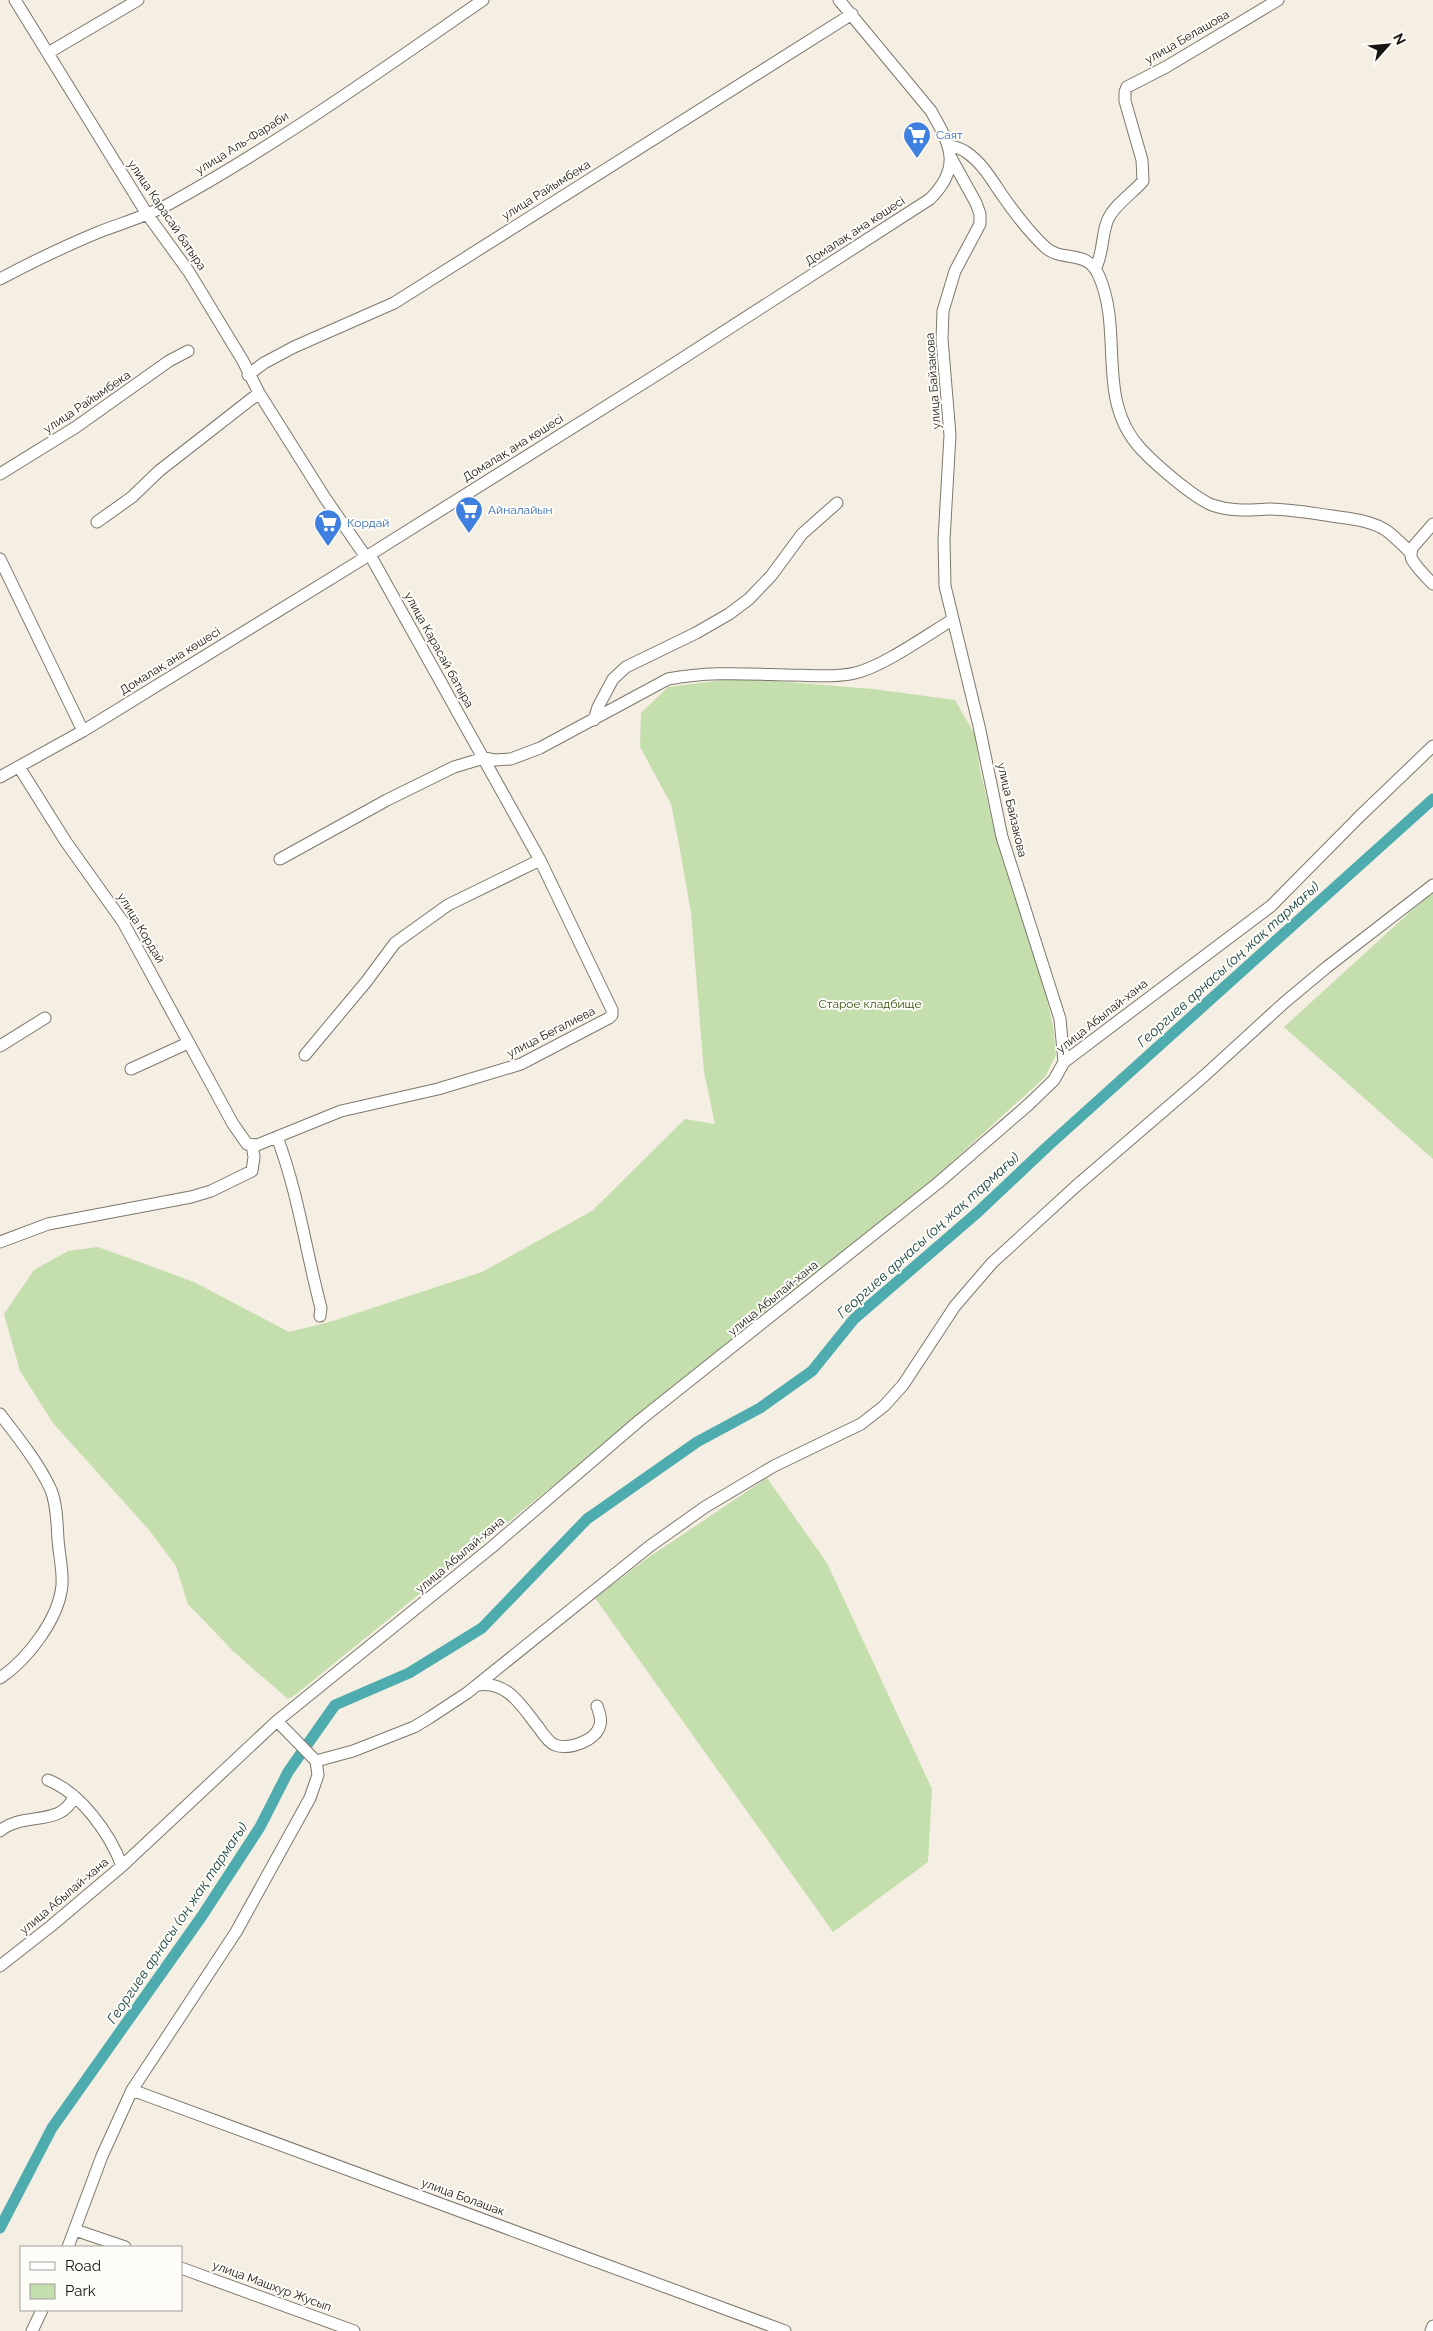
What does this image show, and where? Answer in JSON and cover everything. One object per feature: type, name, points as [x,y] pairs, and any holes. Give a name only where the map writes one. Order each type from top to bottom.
[{"type":"street","name":"улица Карасай батыра","points":[[15,0],[147,214],[189,272],[245,365],[248,375],[324,498],[368,556],[484,758]]},
{"type":"street","points":[[48,53],[138,0]]},
{"type":"street","name":"улица Аль-Фараби","points":[[0,280],[36,259],[147,214],[187,194],[352,90],[482,0]]},
{"type":"street","name":"улица Байзакова","points":[[839,0],[931,111],[980,214],[980,224],[955,271],[943,311],[942,338],[950,435],[944,558],[945,586],[979,726],[1002,837],[1060,1019],[1064,1043],[1064,1062]]},
{"type":"street","name":"улица Белашова","points":[[1095,269],[1102,253],[1107,220],[1113,210],[1143,181],[1142,160],[1125,100],[1127,87],[1166,67],[1278,0]]},
{"type":"street","name":"улица Райымбека","points":[[248,375],[264,363],[294,347],[394,303],[852,14]]},
{"type":"street","points":[[949,150],[965,151],[985,169],[1007,201],[1036,238],[1048,250],[1061,255],[1080,257],[1095,269],[1100,278],[1109,320],[1114,399],[1122,422],[1130,435],[1154,461],[1198,497],[1212,504],[1251,512],[1267,509],[1289,510],[1372,524],[1387,531],[1411,554]]},
{"type":"street","name":"улица Байзакова","points":[[949,150],[949,176]]},
{"type":"street","name":"Домалақ ана көшесі","points":[[0,777],[83,731],[368,556],[906,215],[930,199],[943,186],[949,176]]},
{"type":"street","name":"улица Райымбека","points":[[0,474],[76,427],[169,361],[188,351]]},
{"type":"street","points":[[97,522],[132,497],[167,465],[259,393]]},
{"type":"street","points":[[594,720],[598,707],[613,679],[626,667],[696,633],[742,604],[771,576],[802,534],[837,503]]},
{"type":"street","points":[[1433,524],[1412,548],[1411,554],[1412,560],[1433,584]]},
{"type":"street","points":[[0,559],[83,731]]},
{"type":"street","points":[[280,859],[387,800],[454,767],[484,758],[495,760],[510,759],[540,748],[668,679],[691,674],[722,672],[828,676],[855,673],[882,662],[952,620]]},
{"type":"street","name":"улица Абылай-хана","points":[[0,1966],[122,1866],[277,1721],[492,1547],[640,1420],[938,1184],[1054,1080],[1064,1062],[1271,906],[1433,746]]},
{"type":"street","name":"улица Бегалиева","points":[[249,1145],[277,1137],[341,1110],[438,1089],[514,1067],[612,1015],[612,1010],[540,860],[484,758]]},
{"type":"street","name":"улица Кордай","points":[[19,767],[66,842],[123,922],[226,1112],[240,1136],[249,1145]]},
{"type":"street","points":[[305,1055],[366,982],[395,943],[448,905],[540,860]]},
{"type":"street","points":[[308,1752],[353,1751],[414,1727],[477,1685],[650,1546],[716,1500],[774,1466],[861,1424],[884,1406],[903,1385],[955,1306],[992,1263],[1075,1187],[1204,1076],[1292,996],[1433,885]]},
{"type":"street","points":[[0,1046],[44,1018]]},
{"type":"street","points":[[131,1069],[188,1043]]},
{"type":"street","points":[[277,1137],[285,1158],[308,1249],[321,1308],[320,1316]]},
{"type":"street","points":[[0,1242],[48,1224],[191,1197],[210,1191],[252,1171],[254,1157],[249,1145]]},
{"type":"street","points":[[0,1414],[42,1474],[51,1491],[55,1505],[62,1584],[57,1602],[39,1640],[27,1656],[0,1678]]},
{"type":"street","points":[[477,1685],[494,1684],[506,1689],[521,1705],[545,1737],[553,1744],[566,1748],[588,1740],[596,1732],[601,1718],[597,1706]]},
{"type":"street","points":[[68,2246],[102,2156],[132,2090],[236,1932],[310,1798],[318,1775],[308,1752],[277,1721]]},
{"type":"street","name":"улица Абылай-хана","points":[[48,1780],[60,1785],[74,1796],[106,1833],[122,1866]]},
{"type":"street","points":[[0,1831],[17,1820],[52,1817],[66,1809],[74,1796]]},
{"type":"street","name":"улица Болашак","points":[[132,2090],[754,2326],[785,2331]]},
{"type":"street","points":[[75,2230],[122,2246]]},
{"type":"street","name":"улица Машхур Жусып","points":[[182,2268],[354,2331]]},
{"type":"street","points":[[32,2331],[42,2311]]},
{"type":"street","points":[[1431,2331],[1433,2326]]},
{"type":"green space","name":"Старое кладбище","points":[[738,678],[873,689],[955,700],[975,735],[980,770],[994,829],[1042,979],[1053,1025],[1056,1055],[1045,1077],[920,1191],[798,1287],[288,1699],[234,1652],[188,1604],[176,1566],[149,1530],[53,1423],[20,1371],[4,1314],[34,1270],[68,1251],[98,1247],[194,1282],[289,1332],[333,1321],[482,1272],[592,1211],[685,1119],[715,1124],[704,1072],[691,913],[678,839],[671,804],[640,747],[641,713],[668,687]]},
{"type":"green space","points":[[1433,891],[1433,1159],[1284,1027]]},
{"type":"green space","points":[[767,1478],[827,1563],[932,1789],[928,1862],[833,1932],[595,1598],[649,1557]]},
{"type":"waterway","name":"Георгиев арнасы (оң жақ тармағы)","points":[[0,2228],[52,2128],[202,1916],[260,1827],[288,1772],[335,1705],[409,1673],[482,1628],[587,1519],[697,1442],[760,1408],[812,1371],[854,1319],[978,1212],[1049,1145],[1433,799]]},
{"type":"place","name":"Саят","points":[[917,159]]},
{"type":"place","name":"Айналайын","points":[[469,534]]},
{"type":"place","name":"Кордай","points":[[328,547]]}]
